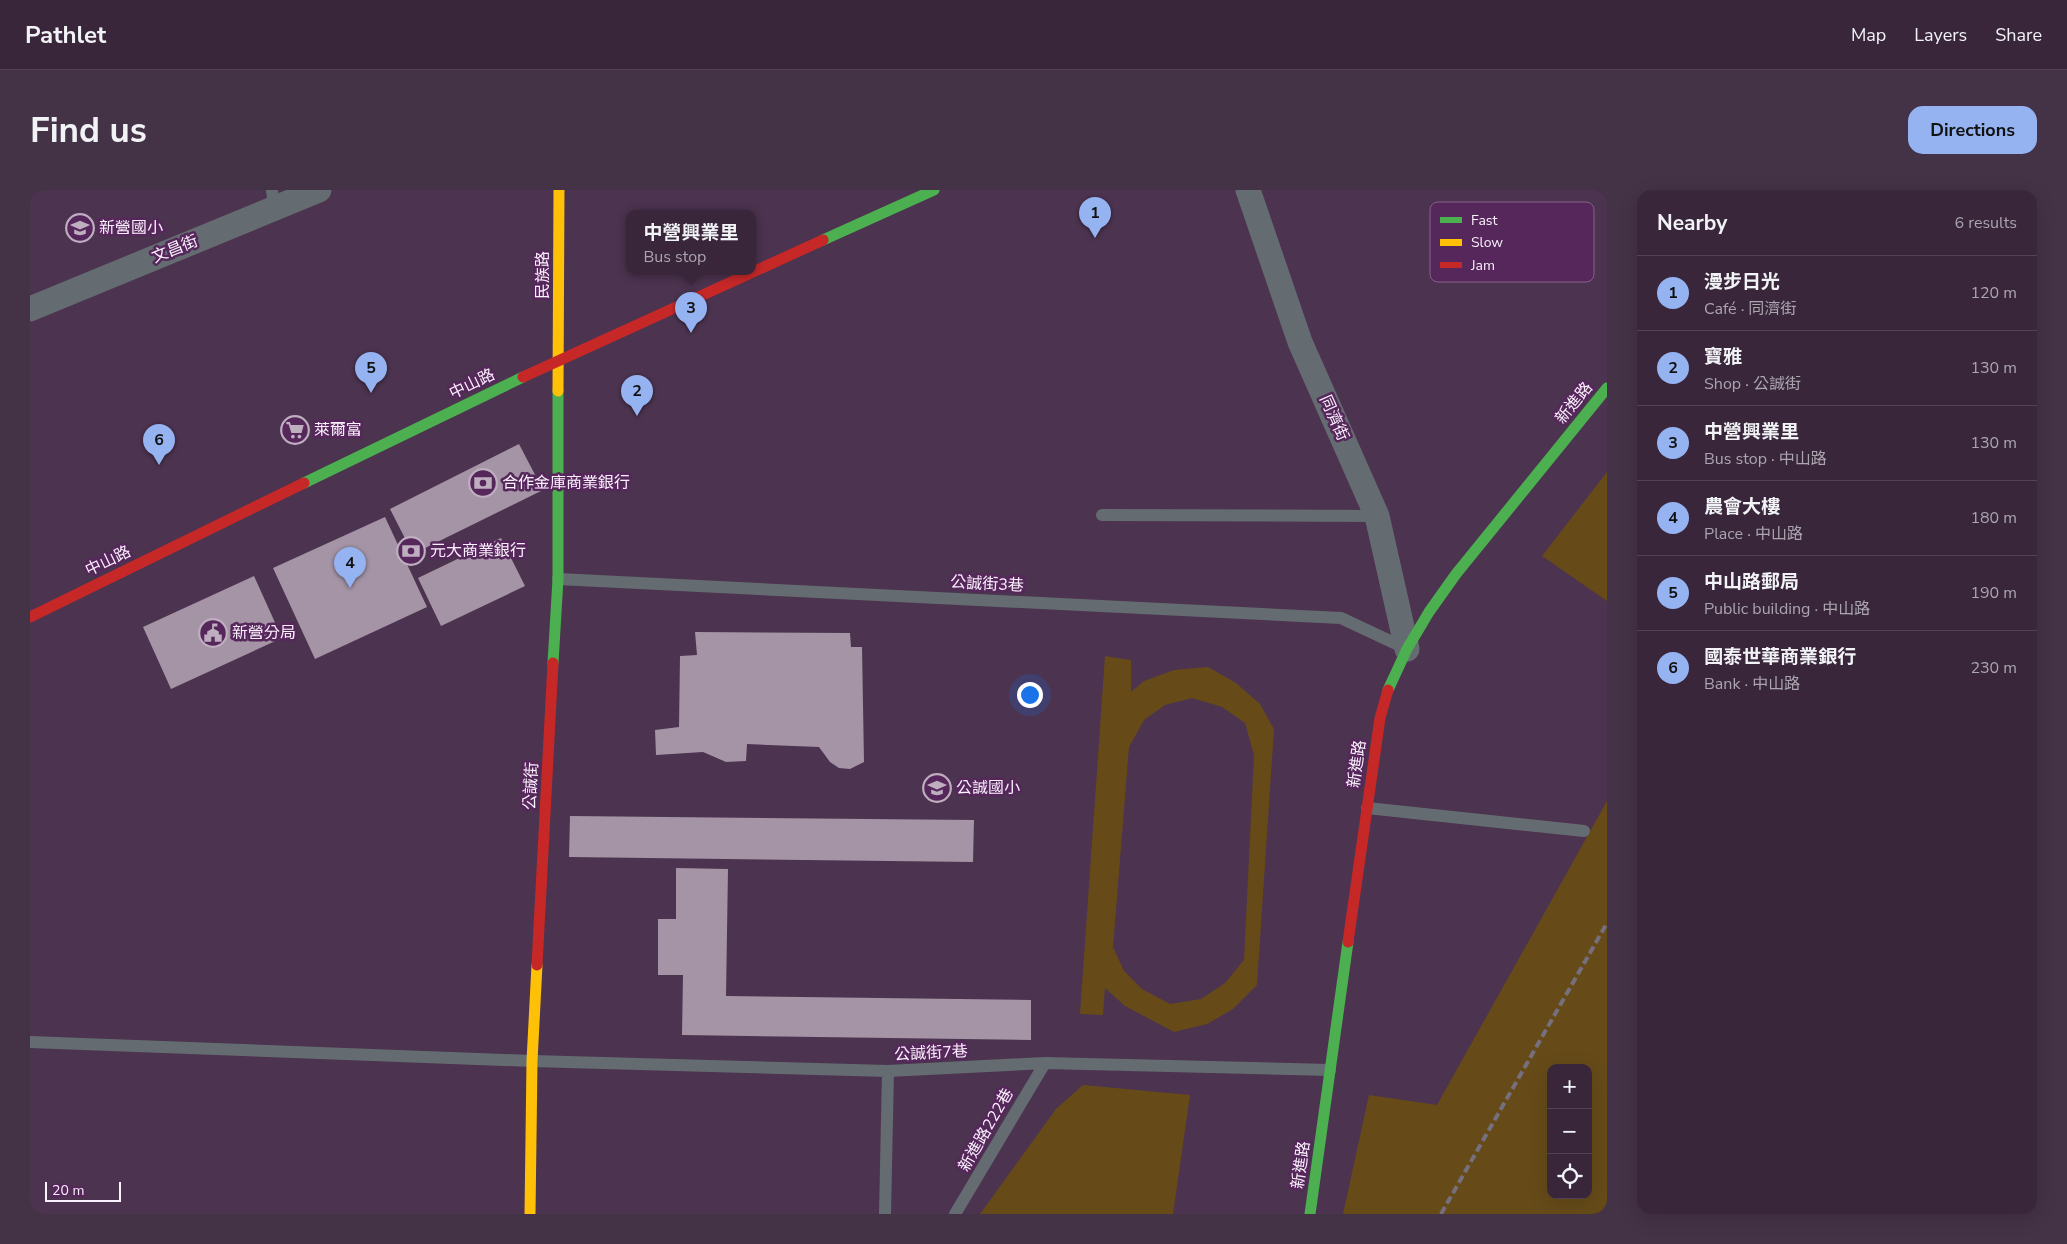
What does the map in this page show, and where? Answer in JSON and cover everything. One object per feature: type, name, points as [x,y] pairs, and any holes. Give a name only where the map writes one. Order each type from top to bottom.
[{"type":"street","name":"文昌街","points":[[30,308],[273,199],[320,190]]},
{"type":"street","name":"民族路","points":[[559,190],[560,359]]},
{"type":"street","name":"中山路","points":[[756,270],[934,190]]},
{"type":"street","name":"同濟街","points":[[1248,190],[1300,342],[1377,516],[1407,649]]},
{"type":"street","name":"中山路","points":[[30,617],[560,359],[746,275]]},
{"type":"street","name":"公誠街","points":[[530,1214],[532,1060],[558,579],[560,359]]},
{"type":"street","name":"新進路","points":[[1310,1214],[1380,718],[1390,682],[1429,612],[1456,574],[1607,388]]},
{"type":"lane","points":[[1102,515],[1377,516]]},
{"type":"lane","name":"公誠街3巷","points":[[558,579],[1341,618],[1407,649]]},
{"type":"lane","points":[[1367,808],[1584,831]]},
{"type":"lane","name":"公誠街7巷","points":[[30,1042],[888,1071],[1045,1063],[1330,1070]]},
{"type":"lane","name":"新進路222巷","points":[[955,1214],[1045,1063]]},
{"type":"lane","points":[[885,1214],[888,1071]]},
{"type":"shaded area","points":[[1607,472],[1607,601],[1542,556]]},
{"type":"shaded area","points":[[1105,656],[1131,660],[1131,692],[1144,681],[1174,670],[1208,667],[1236,683],[1260,704],[1274,729],[1257,985],[1233,1009],[1207,1024],[1174,1032],[1125,1006],[1105,988],[1103,1015],[1080,1014]],"holes":[[[1192,698],[1222,707],[1245,723],[1254,755],[1244,960],[1225,983],[1201,999],[1170,1004],[1142,989],[1124,971],[1113,947],[1129,747],[1144,720],[1165,705]]]},
{"type":"shaded area","points":[[1607,801],[1607,1214],[1343,1214],[1369,1095],[1437,1105]]},
{"type":"shaded area","points":[[1083,1085],[1190,1095],[1173,1214],[980,1214],[1056,1109]]},
{"type":"building","points":[[519,444],[543,490],[413,554],[390,509]]},
{"type":"building","points":[[385,517],[427,607],[315,659],[273,568]]},
{"type":"building","points":[[501,538],[525,586],[441,626],[418,578]]},
{"type":"building","name":"新營分局","points":[[254,576],[282,638],[171,689],[143,627]]},
{"type":"building","points":[[695,632],[850,633],[851,647],[862,647],[864,762],[850,769],[839,768],[830,762],[819,747],[747,744],[746,761],[726,762],[703,752],[656,755],[655,730],[679,727],[680,656],[697,655]]},
{"type":"building","points":[[570,816],[974,820],[973,862],[569,857]]},
{"type":"building","points":[[676,868],[728,869],[726,996],[1031,1000],[1031,1040],[682,1035],[683,975],[658,975],[658,919],[676,919]]},
{"type":"railway","points":[[1441,1214],[1607,923]]},
{"type":"traffic: fast","points":[[823,240],[934,190]]},
{"type":"traffic: fast","points":[[304,483],[523,377]]},
{"type":"traffic: fast","points":[[1388,690],[1407,649],[1429,612],[1456,574],[1607,388]]},
{"type":"traffic: fast","points":[[553,663],[558,579],[558,391]]},
{"type":"traffic: fast","points":[[1310,1214],[1348,942]]},
{"type":"traffic: slow","points":[[558,391],[559,190]]},
{"type":"traffic: slow","points":[[530,1214],[532,1061],[537,965]]},
{"type":"traffic: jam","points":[[756,271],[823,240]]},
{"type":"traffic: jam","points":[[523,377],[746,275]]},
{"type":"traffic: jam","points":[[30,617],[304,483]]},
{"type":"traffic: jam","points":[[537,965],[553,663]]},
{"type":"traffic: jam","points":[[1348,942],[1380,718],[1388,690]]},
{"type":"place","name":"新營國小","points":[[80,228]]},
{"type":"place","name":"漫步日光","points":[[1095,238]]},
{"type":"place","name":"中營興業里","points":[[691,333]]},
{"type":"place","name":"中山路郵局","points":[[371,393]]},
{"type":"place","name":"寶雅","points":[[637,416]]},
{"type":"place","name":"萊爾富","points":[[295,430]]},
{"type":"place","name":"國泰世華商業銀行","points":[[159,465]]},
{"type":"place","name":"合作金庫商業銀行","points":[[483,483]]},
{"type":"place","name":"元大商業銀行","points":[[411,551]]},
{"type":"place","name":"農會大樓","points":[[350,588]]},
{"type":"place","name":"新營分局","points":[[213,633]]},
{"type":"place","name":"公誠國小","points":[[937,788]]}]
